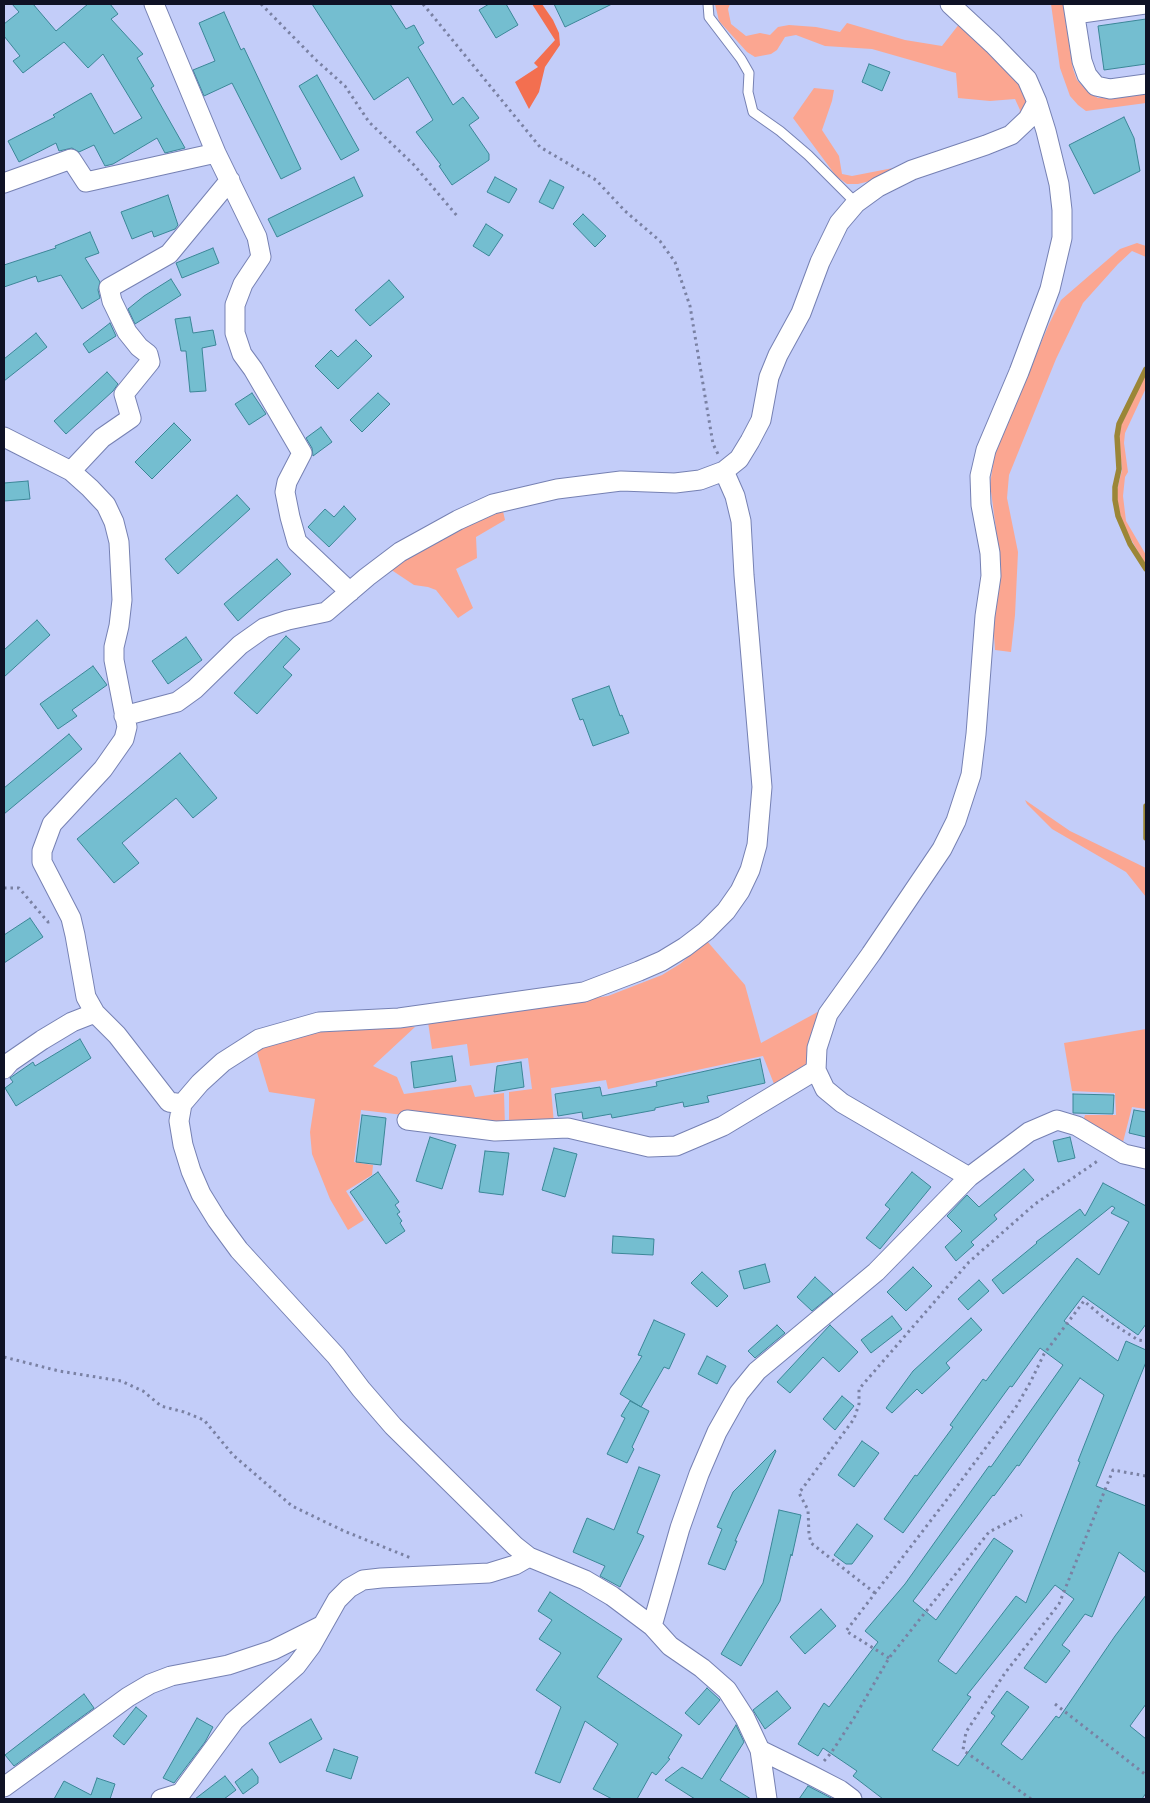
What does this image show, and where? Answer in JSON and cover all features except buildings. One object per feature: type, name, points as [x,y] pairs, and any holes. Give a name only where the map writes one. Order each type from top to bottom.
[{"type":"street","points":[[154,4],[216,153],[257,237],[261,257],[243,284],[235,305],[235,333],[242,354],[253,369],[302,453],[287,482],[285,492],[297,542],[350,592]]},
{"type":"street","points":[[950,4],[1027,79],[1037,102],[1058,184],[1062,210],[1062,238],[1050,289],[1019,372],[986,450],[980,476],[981,505],[990,553],[991,576],[985,616],[971,775],[956,821],[942,849],[828,1014],[817,1048],[816,1070],[825,1089],[842,1103],[969,1177]]},
{"type":"street","points":[[1145,4],[1074,9],[1082,60],[1087,75],[1096,86],[1110,89],[1146,84]]},
{"type":"street","points":[[124,716],[177,702],[195,690],[240,645],[264,628],[288,620],[326,612],[366,577],[400,552],[458,520],[493,504],[557,489],[621,481],[675,483],[700,480],[724,471],[739,459],[761,420],[769,377],[778,355],[801,313],[820,262],[839,223],[856,203],[878,187],[912,170],[1011,135],[1028,119],[1037,102]]},
{"type":"street","points":[[4,183],[71,159],[86,182],[216,153]]},
{"type":"street","points":[[71,472],[102,438],[132,418],[124,394],[150,362],[148,354],[139,347],[128,332],[112,301],[109,288],[169,254],[230,180]]},
{"type":"street","points":[[4,437],[71,472],[106,505],[114,522],[119,542],[122,600],[114,647],[114,660],[127,727],[124,739],[103,769],[52,824],[42,851],[42,862],[71,918],[86,997],[95,1013],[117,1035],[169,1102],[182,1104]]},
{"type":"street","points":[[724,471],[735,496],[741,521],[745,595],[762,787],[757,844],[750,870],[740,891],[726,911],[699,936],[662,961],[584,992],[399,1018],[319,1022],[259,1039],[223,1062],[182,1104],[179,1121],[183,1145],[201,1194],[239,1250],[336,1356],[360,1389],[393,1426],[515,1546],[529,1557],[585,1580],[612,1596],[652,1626],[670,1646],[702,1668],[727,1690],[745,1718],[760,1750],[767,1799]]},
{"type":"street","points":[[4,1069],[10,1062],[42,1040],[72,1022],[95,1013]]},
{"type":"street","points":[[408,1120],[495,1131],[568,1128],[649,1147],[676,1146],[723,1126],[816,1070]]},
{"type":"street","points":[[652,1626],[680,1528],[699,1474],[717,1432],[738,1393],[757,1371],[876,1272],[969,1177],[1029,1132],[1057,1120],[1077,1126],[1124,1154],[1146,1159]]},
{"type":"street","points":[[161,1799],[181,1792],[234,1720],[296,1666],[311,1646],[337,1600],[349,1588],[363,1580],[489,1573],[514,1565],[529,1557]]},
{"type":"street","points":[[4,1787],[128,1696],[150,1684],[170,1676],[228,1665],[273,1650],[323,1625]]},
{"type":"street","points":[[760,1750],[811,1774],[852,1799]]},
{"type":"lane","points":[[708,4],[709,17],[741,58],[749,73],[748,92],[753,112],[780,131],[808,155],[856,203]]},
{"type":"path","points":[[261,4],[316,60],[345,86],[369,122],[414,165],[458,217]]},
{"type":"path","points":[[423,4],[540,147],[596,180],[660,241],[675,262],[690,306],[713,444],[724,471]]},
{"type":"path","points":[[4,888],[19,888],[48,922],[71,918]]},
{"type":"path","points":[[875,1593],[812,1543],[808,1534],[808,1510],[799,1493],[854,1419],[859,1404],[859,1389],[969,1262],[1035,1204],[1098,1160],[1124,1154]]},
{"type":"path","points":[[889,1658],[846,1631],[1016,1407],[1044,1354],[1084,1301],[1111,1323],[1138,1340],[1146,1341]]},
{"type":"path","points":[[4,1357],[59,1371],[121,1381],[143,1391],[161,1406],[204,1420],[233,1455],[292,1506],[344,1531],[419,1561]]},
{"type":"path","points":[[1031,1799],[963,1750],[966,1732],[1005,1673],[1059,1604],[1113,1470],[1146,1476]]},
{"type":"path","points":[[811,1774],[831,1753],[889,1658],[989,1532],[1022,1515]]},
{"type":"path","points":[[1055,1704],[1146,1775]]},
{"type":"shaded area","points":[[532,4],[542,4],[553,20],[559,33],[560,45],[545,67],[539,92],[529,109],[515,82],[538,67],[534,63],[555,40]]},
{"type":"shaded area","points":[[715,4],[730,4],[728,9],[731,24],[746,36],[760,33],[770,35],[778,27],[789,25],[816,27],[840,32],[847,23],[905,40],[942,46],[960,23],[1024,88],[1028,96],[1027,105],[1018,122],[1020,110],[1015,99],[990,101],[958,98],[956,73],[872,49],[825,46],[796,35],[785,37],[777,50],[771,54],[755,57],[747,52],[719,21]]},
{"type":"shaded area","points":[[1051,4],[1063,4],[1073,69],[1077,80],[1089,93],[1098,98],[1146,91],[1146,103],[1086,111],[1078,105],[1070,96],[1060,68]]},
{"type":"shaded area","points":[[814,88],[834,90],[822,130],[839,156],[842,174],[852,176],[893,168],[870,181],[858,184],[847,184],[836,176],[793,118]]},
{"type":"shaded area","points":[[1137,243],[1146,246],[1146,257],[1132,251],[1083,303],[1056,359],[1009,475],[1007,498],[1018,552],[1015,615],[1011,652],[995,650],[993,618],[1000,564],[995,541],[996,529],[990,484],[995,453],[1049,324],[1061,300],[1120,249]]},
{"type":"shaded area","points":[[1146,374],[1146,388],[1125,433],[1124,443],[1128,472],[1125,477],[1123,496],[1126,521],[1146,555],[1146,566],[1122,523],[1117,501],[1117,490],[1122,470],[1119,440],[1121,425]]},
{"type":"shaded area","points":[[502,507],[505,520],[476,537],[477,558],[456,569],[473,608],[458,618],[436,590],[414,585],[387,567]]},
{"type":"shaded area","points":[[1025,800],[1070,831],[1146,868],[1146,897],[1126,872],[1052,829]]},
{"type":"shaded area","points":[[707,941],[745,985],[761,1043],[823,1009],[810,1067],[776,1089],[763,1056],[608,1089],[606,1080],[551,1088],[554,1124],[509,1125],[509,1092],[532,1089],[528,1058],[470,1066],[467,1044],[432,1049],[428,1022],[608,996],[662,975],[680,964]]},
{"type":"shaded area","points":[[415,1027],[373,1066],[397,1077],[404,1094],[471,1085],[475,1097],[504,1093],[505,1127],[361,1110],[354,1162],[373,1165],[372,1175],[346,1191],[364,1220],[348,1230],[330,1199],[312,1154],[310,1132],[315,1099],[269,1092],[256,1049],[296,1036],[333,1030]]},
{"type":"shaded area","points":[[1146,1029],[1146,1109],[1132,1107],[1123,1142],[1109,1137],[1083,1121],[1085,1115],[1116,1115],[1115,1093],[1072,1091],[1064,1043]]},
{"type":"waterway","points":[[1146,369],[1119,424],[1117,436],[1119,469],[1115,487],[1118,516],[1130,544],[1146,569]]},
{"type":"waterway","points":[[1146,806],[1146,838]]}]
